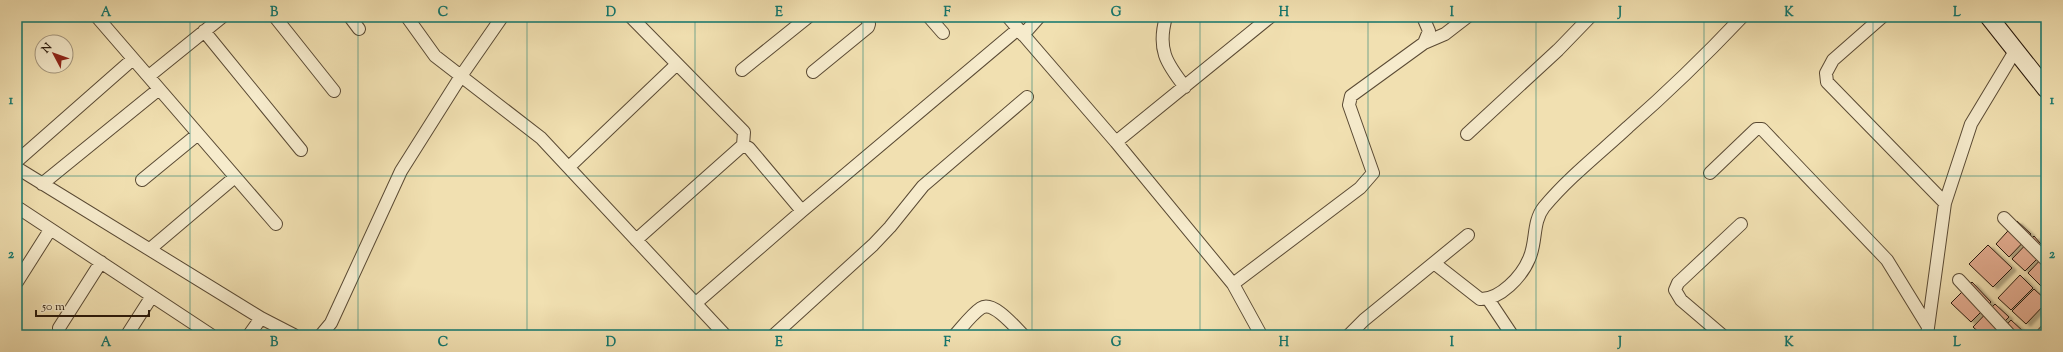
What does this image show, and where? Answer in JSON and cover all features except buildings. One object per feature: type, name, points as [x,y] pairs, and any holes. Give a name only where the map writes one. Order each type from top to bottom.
[{"type":"street","points":[[97,17],[276,224]]},
{"type":"street","points":[[149,76],[222,17]]},
{"type":"street","points":[[275,17],[334,92]]},
{"type":"street","points":[[350,17],[359,29]]},
{"type":"street","points":[[407,17],[435,56],[541,138],[726,335]]},
{"type":"street","points":[[321,335],[331,323],[401,171],[461,76],[502,17]]},
{"type":"street","points":[[631,17],[744,132],[743,145],[636,240]]},
{"type":"street","points":[[742,70],[808,17]]},
{"type":"street","points":[[814,72],[868,27],[869,24],[866,17]]},
{"type":"street","points":[[929,17],[943,33]]},
{"type":"street","points":[[1008,17],[1116,142],[1233,284],[1261,335]]},
{"type":"street","points":[[696,303],[802,211],[1039,17]]},
{"type":"street","points":[[1166,17],[1162,44],[1164,56],[1169,67],[1185,87]]},
{"type":"street","points":[[1116,142],[1270,17]]},
{"type":"street","points":[[1423,17],[1429,31],[1424,43]]},
{"type":"street","points":[[1233,284],[1360,188],[1373,173],[1349,105],[1351,96],[1424,43],[1446,34],[1467,17]]},
{"type":"street","points":[[1467,134],[1558,50],[1590,17]]},
{"type":"street","points":[[1434,263],[1480,299],[1488,299],[1504,290],[1522,271],[1530,258],[1537,220],[1543,208],[1565,184],[1694,68],[1742,17]]},
{"type":"street","points":[[1882,17],[1833,60],[1826,73],[1827,82],[1945,203]]},
{"type":"street","points":[[1991,18],[2015,51],[2046,89]]},
{"type":"street","points":[[204,31],[301,150]]},
{"type":"street","points":[[1927,330],[1945,203],[1971,124],[2015,51]]},
{"type":"street","points":[[17,161],[133,59]]},
{"type":"street","points":[[569,167],[677,64]]},
{"type":"street","points":[[42,184],[159,89]]},
{"type":"street","points":[[774,335],[873,245],[928,181],[1027,97]]},
{"type":"street","points":[[1710,173],[1756,129],[1762,129],[1887,260],[1927,330]]},
{"type":"street","points":[[142,180],[198,134]]},
{"type":"street","points":[[743,145],[749,148],[802,211]]},
{"type":"street","points":[[17,168],[261,318],[294,335]]},
{"type":"street","points":[[150,249],[235,177]]},
{"type":"street","points":[[20,209],[152,296],[203,333]]},
{"type":"street","points":[[2004,218],[2046,260]]},
{"type":"street","points":[[1722,335],[1682,300],[1677,295],[1675,290],[1678,283],[1741,224]]},
{"type":"street","points":[[17,282],[50,230]]},
{"type":"street","points":[[1349,335],[1468,235]]},
{"type":"street","points":[[60,328],[101,262]]},
{"type":"street","points":[[1959,280],[2010,335]]},
{"type":"street","points":[[127,335],[152,296]]},
{"type":"street","points":[[1488,299],[1512,335]]},
{"type":"street","points":[[955,335],[982,307],[990,306],[1023,335]]},
{"type":"street","points":[[249,335],[261,318]]}]
